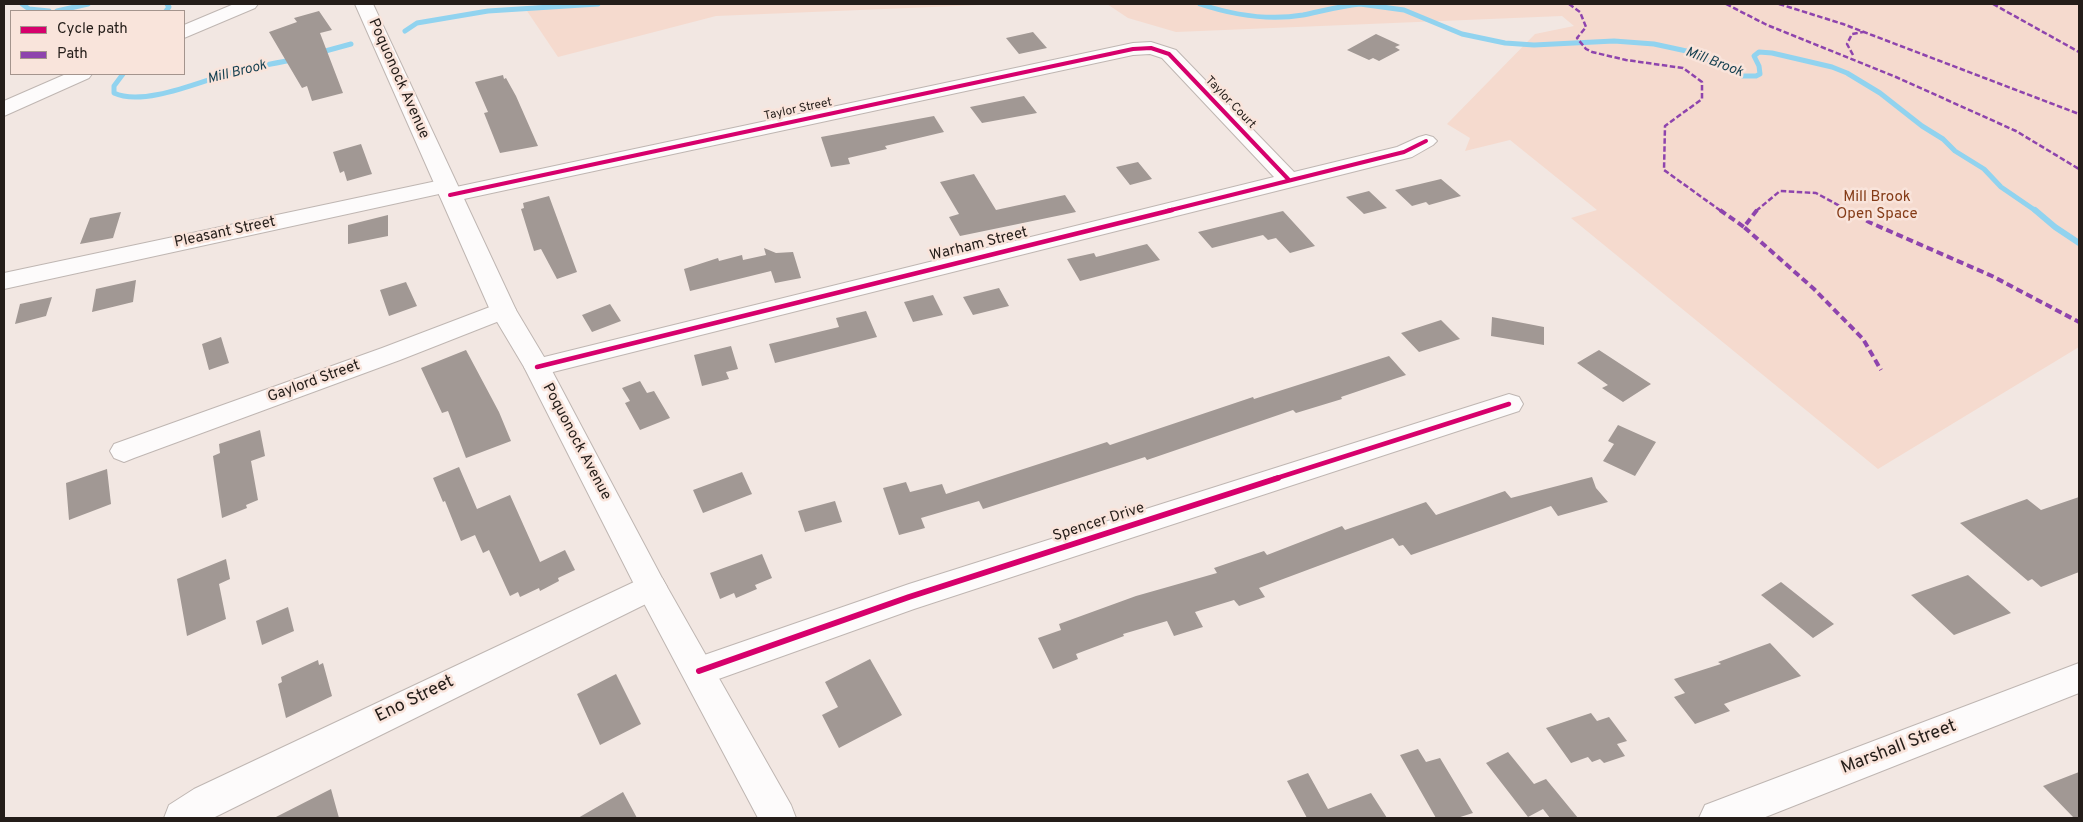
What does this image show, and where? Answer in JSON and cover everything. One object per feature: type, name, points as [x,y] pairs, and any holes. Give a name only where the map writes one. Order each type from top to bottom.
[{"type":"street","points":[[185,32],[249,4]]},
{"type":"street","name":"Poquonock Avenue","points":[[364,4],[503,310],[536,367],[651,587],[699,671],[778,818]]},
{"type":"street","name":"Taylor Street","points":[[448,190],[1133,49],[1151,48]]},
{"type":"street","name":"Taylor Court","points":[[1151,48],[1169,54],[1289,180]]},
{"type":"street","points":[[4,110],[16,102],[80,75]]},
{"type":"street","name":"Warham Street","points":[[536,367],[1404,152],[1426,141]]},
{"type":"street","name":"Pleasant Street","points":[[4,280],[448,190]]},
{"type":"street","name":"Gaylord Street","points":[[124,451],[392,354],[503,310]]},
{"type":"street","name":"Spencer Drive","points":[[699,671],[909,597],[1508,404]]},
{"type":"street","name":"Eno Street","points":[[182,818],[207,801],[651,587]]},
{"type":"street","name":"Marshall Street","points":[[1718,818],[2079,678]]},
{"type":"green space","points":[[541,4],[980,5],[716,16],[558,57],[525,8]]},
{"type":"green space","name":"Mill Brook Open Space","points":[[1107,4],[2079,4],[2079,347],[1878,469],[1571,218],[1597,210],[1510,140],[1465,151],[1470,138],[1447,124],[1535,34],[1574,26],[1562,16],[1176,32],[1128,18]]},
{"type":"building","points":[[319,11],[332,30],[320,33],[343,93],[312,101],[307,86],[302,88],[269,32],[297,22],[294,18]]},
{"type":"building","points":[[1033,32],[1047,48],[1019,54],[1006,38]]},
{"type":"building","points":[[1376,34],[1400,45],[1395,47],[1400,50],[1379,61],[1373,58],[1369,60],[1347,50]]},
{"type":"building","points":[[503,75],[516,96],[538,146],[500,153],[484,113],[488,112],[475,82]]},
{"type":"building","points":[[1024,96],[1037,113],[982,123],[970,107]]},
{"type":"building","points":[[934,116],[944,132],[885,146],[887,149],[848,158],[850,164],[831,167],[821,137]]},
{"type":"building","points":[[361,144],[372,174],[347,181],[344,171],[340,173],[333,152]]},
{"type":"building","points":[[1138,162],[1152,179],[1130,185],[1116,167]]},
{"type":"building","points":[[974,174],[996,210],[1065,195],[1076,212],[960,236],[949,217],[959,214],[940,182]]},
{"type":"building","points":[[1441,179],[1461,196],[1429,205],[1426,202],[1412,206],[1395,190]]},
{"type":"building","points":[[1369,191],[1387,208],[1364,214],[1346,197]]},
{"type":"building","points":[[549,196],[577,272],[557,279],[541,249],[534,251],[521,209],[524,208],[523,203]]},
{"type":"building","points":[[1283,211],[1315,246],[1290,253],[1276,238],[1268,240],[1263,235],[1212,248],[1198,232]]},
{"type":"building","points":[[121,212],[113,238],[80,244],[90,218]]},
{"type":"building","points":[[388,215],[388,236],[348,244],[348,225]]},
{"type":"building","points":[[1147,244],[1160,260],[1080,281],[1067,259],[1094,253],[1096,257]]},
{"type":"building","points":[[764,248],[776,253],[793,252],[801,278],[775,283],[771,271],[690,291],[684,269],[718,258],[719,261],[742,255],[743,260],[766,255]]},
{"type":"building","points":[[136,280],[133,302],[92,312],[96,289]]},
{"type":"building","points":[[406,282],[417,306],[389,316],[380,290]]},
{"type":"building","points":[[999,288],[1009,306],[973,315],[963,297]]},
{"type":"building","points":[[933,295],[943,315],[913,322],[904,302]]},
{"type":"building","points":[[52,297],[46,316],[15,324],[20,304]]},
{"type":"building","points":[[610,304],[621,321],[592,332],[582,315]]},
{"type":"building","points":[[866,311],[877,337],[775,363],[769,344],[839,327],[836,318]]},
{"type":"building","points":[[1492,317],[1544,327],[1544,345],[1491,336]]},
{"type":"building","points":[[1441,320],[1460,339],[1419,352],[1401,333]]},
{"type":"building","points":[[221,337],[229,363],[209,370],[202,344]]},
{"type":"building","points":[[731,346],[738,369],[726,372],[729,379],[702,386],[694,355]]},
{"type":"building","points":[[466,350],[499,412],[511,441],[466,458],[448,411],[442,413],[421,368]]},
{"type":"building","points":[[1599,350],[1651,384],[1623,402],[1602,388],[1608,385],[1577,363]]},
{"type":"building","points":[[1389,356],[1406,375],[1341,397],[1342,399],[1296,413],[1293,410],[1147,460],[1145,457],[983,509],[979,501],[921,518],[925,528],[899,535],[883,488],[906,482],[910,492],[942,484],[946,494],[1107,442],[1110,445],[1253,397],[1254,399]]},
{"type":"building","points":[[640,381],[647,393],[654,391],[670,418],[640,430],[625,403],[630,401],[622,388]]},
{"type":"building","points":[[1618,425],[1656,442],[1635,476],[1603,461],[1614,444],[1608,441]]},
{"type":"building","points":[[260,430],[265,456],[251,461],[258,500],[246,505],[247,508],[222,518],[213,456],[220,453],[219,444]]},
{"type":"building","points":[[459,467],[477,509],[510,495],[540,562],[565,550],[575,570],[558,578],[559,581],[540,591],[539,588],[520,597],[518,592],[510,596],[489,550],[483,553],[475,535],[461,541],[445,501],[443,502],[433,478]]},
{"type":"building","points":[[107,469],[111,504],[69,520],[66,483]]},
{"type":"building","points":[[742,472],[752,494],[703,513],[693,490]]},
{"type":"building","points":[[1592,477],[1596,488],[1608,502],[1558,516],[1551,506],[1411,555],[1403,545],[1399,546],[1393,538],[1259,588],[1265,597],[1239,606],[1234,600],[1195,612],[1203,627],[1174,636],[1167,621],[1123,634],[1124,636],[1076,654],[1078,659],[1053,669],[1038,638],[1061,630],[1059,624],[1136,596],[1217,573],[1214,568],[1264,551],[1267,555],[1342,526],[1345,530],[1426,502],[1436,515],[1505,491],[1511,498]]},
{"type":"building","points":[[2079,497],[2079,572],[2041,587],[2032,579],[2028,581],[1960,523],[2027,499],[2041,510]]},
{"type":"building","points":[[835,501],[842,522],[805,532],[798,511]]},
{"type":"building","points":[[762,554],[772,578],[755,585],[757,589],[736,598],[734,593],[720,599],[710,573]]},
{"type":"building","points":[[226,559],[230,579],[219,584],[226,619],[187,636],[177,579]]},
{"type":"building","points":[[1968,575],[2011,613],[1954,635],[1911,595]]},
{"type":"building","points":[[1781,582],[1834,624],[1813,638],[1761,595]]},
{"type":"building","points":[[288,607],[294,631],[262,645],[256,621]]},
{"type":"building","points":[[1770,643],[1801,676],[1724,704],[1730,711],[1695,724],[1674,697],[1685,693],[1674,679],[1721,664],[1718,662]]},
{"type":"building","points":[[870,659],[902,715],[839,748],[822,715],[838,707],[825,682]]},
{"type":"building","points":[[318,660],[319,665],[323,663],[332,696],[286,718],[278,684],[282,682],[281,677]]},
{"type":"building","points":[[616,674],[641,724],[600,745],[577,694]]},
{"type":"building","points":[[1591,713],[1597,721],[1609,717],[1627,741],[1617,744],[1625,756],[1604,763],[1600,759],[1592,762],[1588,757],[1571,763],[1546,728]]},
{"type":"building","points":[[1418,749],[1426,762],[1440,758],[1473,813],[1457,818],[1436,818],[1400,755]]},
{"type":"building","points":[[1508,752],[1534,784],[1546,779],[1578,818],[1550,818],[1543,809],[1528,817],[1486,763]]},
{"type":"building","points":[[2079,772],[2079,818],[2074,818],[2043,786]]},
{"type":"building","points":[[1308,773],[1328,809],[1371,793],[1387,818],[1307,818],[1287,781]]},
{"type":"building","points":[[331,789],[339,818],[274,818]]},
{"type":"building","points":[[623,792],[637,818],[578,818]]},
{"type":"waterway","name":"Mill Brook","points":[[22,4],[29,9],[39,10]]},
{"type":"waterway","name":"Mill Brook","points":[[61,10],[88,4]]},
{"type":"waterway","name":"Mill Brook","points":[[167,4],[169,7],[167,10]]},
{"type":"waterway","name":"Mill Brook","points":[[405,31],[417,23],[488,11],[598,4]]},
{"type":"waterway","name":"Mill Brook","points":[[1200,4],[1238,14],[1264,17],[1290,17],[1360,4],[1404,10],[1462,34],[1505,43],[1534,45],[1614,41],[1654,44],[1691,52],[1742,76],[1756,76],[1760,74],[1759,66],[1754,56],[1759,52],[1772,53],[1832,67],[1847,73],[1880,93],[1922,126],[1943,139],[1955,151],[1984,169],[2001,187],[2036,211]]},
{"type":"waterway","name":"Mill Brook","points":[[318,53],[351,44]]},
{"type":"waterway","name":"Mill Brook","points":[[122,75],[114,86],[114,93],[140,97],[172,91],[238,71],[295,59]]},
{"type":"waterway","name":"Mill Brook","points":[[2035,210],[2055,227],[2079,243]]},
{"type":"marked path","points":[[1569,4],[1580,12],[1586,27],[1577,38],[1586,49],[1626,60],[1683,68],[1702,82],[1702,99],[1665,126],[1664,170],[1744,227]]},
{"type":"marked path","points":[[1726,4],[1767,25],[1896,77],[2016,131],[2079,169]]},
{"type":"marked path","points":[[1779,4],[1843,24],[2079,114]]},
{"type":"marked path","points":[[1993,4],[2079,52]]},
{"type":"marked path","points":[[1853,55],[1847,44],[1852,34],[1863,32]]},
{"type":"marked path","points":[[1881,370],[1863,339],[1814,289],[1744,227],[1753,213],[1780,191],[1816,193],[1871,223],[1992,276],[2079,322]]},
{"type":"cycle path","points":[[450,195],[1133,49],[1151,48],[1169,54],[1289,180]]},
{"type":"cycle path","points":[[537,367],[1404,152],[1426,141]]},
{"type":"cycle path","points":[[699,671],[909,597],[1509,404]]}]
